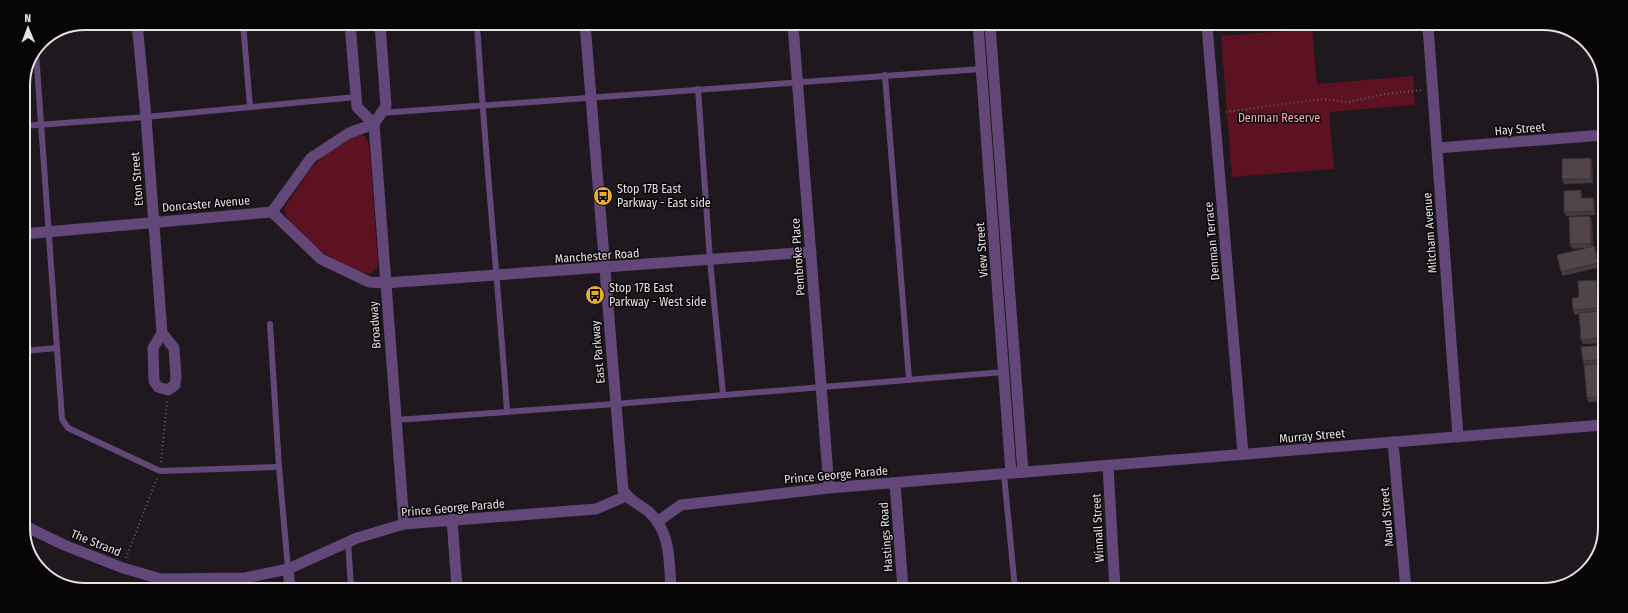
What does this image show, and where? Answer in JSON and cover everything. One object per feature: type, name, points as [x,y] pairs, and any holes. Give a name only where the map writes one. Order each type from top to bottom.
[{"type":"street","name":"Eton Street","points":[[138,30],[146,117],[162,333]]},
{"type":"street","points":[[350,30],[357,107],[374,124]]},
{"type":"street","points":[[380,30],[386,106],[374,124],[349,133],[311,158],[272,212],[321,259],[369,282],[385,283]]},
{"type":"street","name":"East Parkway","points":[[585,30],[615,404],[623,490],[626,496]]},
{"type":"street","name":"Pembroke Place","points":[[793,30],[829,488]]},
{"type":"street","name":"View Street","points":[[978,30],[1004,372],[1007,473]]},
{"type":"street","points":[[990,30],[1023,472]]},
{"type":"street","name":"Denman Terrace","points":[[1207,30],[1243,454]]},
{"type":"street","name":"Mitcham Avenue","points":[[1428,30],[1458,437]]},
{"type":"street","name":"Broadway","points":[[374,124],[404,524]]},
{"type":"street","name":"Hay Street","points":[[1437,148],[1598,135]]},
{"type":"street","name":"Doncaster Avenue","points":[[30,233],[49,230],[272,212]]},
{"type":"street","name":"Manchester Road","points":[[385,283],[811,252]]},
{"type":"street","points":[[162,333],[174,348],[176,377],[175,386],[168,390],[158,387],[154,381],[153,348],[162,333]]},
{"type":"street","name":"Murray Street","points":[[1023,472],[1598,425]]},
{"type":"street","name":"Maud Street","points":[[1393,442],[1405,583]]},
{"type":"street","name":"Winnall Street","points":[[1108,466],[1115,583]]},
{"type":"street","name":"Prince George Parade","points":[[657,522],[681,505],[829,488],[1023,472]]},
{"type":"street","name":"Hastings Road","points":[[895,483],[903,583]]},
{"type":"street","points":[[626,496],[644,509],[657,522],[666,540],[670,583]]},
{"type":"street","name":"Prince George Parade","points":[[288,569],[348,542],[404,524],[452,519],[596,509],[626,496]]},
{"type":"street","points":[[452,519],[457,583]]},
{"type":"street","name":"The Strand","points":[[30,528],[64,544],[162,583],[245,578],[288,569]]},
{"type":"street","points":[[288,569],[290,583]]},
{"type":"lane","points":[[244,30],[250,107]]},
{"type":"lane","points":[[478,30],[482,106],[507,411]]},
{"type":"lane","points":[[37,59],[62,419],[68,428],[160,471],[279,467]]},
{"type":"lane","points":[[381,113],[981,69]]},
{"type":"lane","points":[[885,75],[909,379]]},
{"type":"lane","points":[[698,89],[710,260],[723,394]]},
{"type":"lane","points":[[30,126],[146,117],[356,97]]},
{"type":"lane","points":[[270,324],[279,467],[288,569]]},
{"type":"lane","points":[[30,350],[57,348]]},
{"type":"lane","points":[[396,420],[615,404],[1004,372]]},
{"type":"lane","points":[[1007,473],[1015,583]]},
{"type":"lane","points":[[348,542],[352,583]]},
{"type":"path","points":[[1215,114],[1321,99],[1348,102],[1385,94],[1433,90]]},
{"type":"path","points":[[122,568],[160,471],[168,390]]},
{"type":"green space","name":"Denman Reserve","points":[[1312,30],[1317,84],[1413,76],[1415,105],[1329,112],[1334,169],[1232,177],[1221,36]]},
{"type":"green space","points":[[355,136],[365,136],[369,144],[378,262],[377,268],[370,274],[360,272],[334,259],[306,239],[287,217],[284,208],[310,170],[324,156]]},
{"type":"green space","points":[[272,581],[278,583],[259,583]]},
{"type":"building","points":[[1591,158],[1591,179],[1562,179],[1562,159]]},
{"type":"building","points":[[1581,190],[1581,198],[1593,198],[1594,211],[1564,212],[1564,191]]},
{"type":"building","points":[[1590,216],[1591,244],[1570,244],[1569,217]]},
{"type":"building","points":[[1594,246],[1598,263],[1561,272],[1557,255]]},
{"type":"building","points":[[1596,280],[1598,308],[1573,310],[1572,298],[1579,297],[1578,281]]},
{"type":"building","points":[[1598,311],[1598,338],[1581,340],[1579,313]]},
{"type":"building","points":[[1598,345],[1598,360],[1583,361],[1581,347]]},
{"type":"building","points":[[1598,364],[1598,397],[1587,398],[1584,365]]},
{"type":"place","name":"Stop 17B East Parkway - East side","points":[[603,196]]},
{"type":"place","name":"Stop 17B East Parkway - West side","points":[[595,295]]}]
